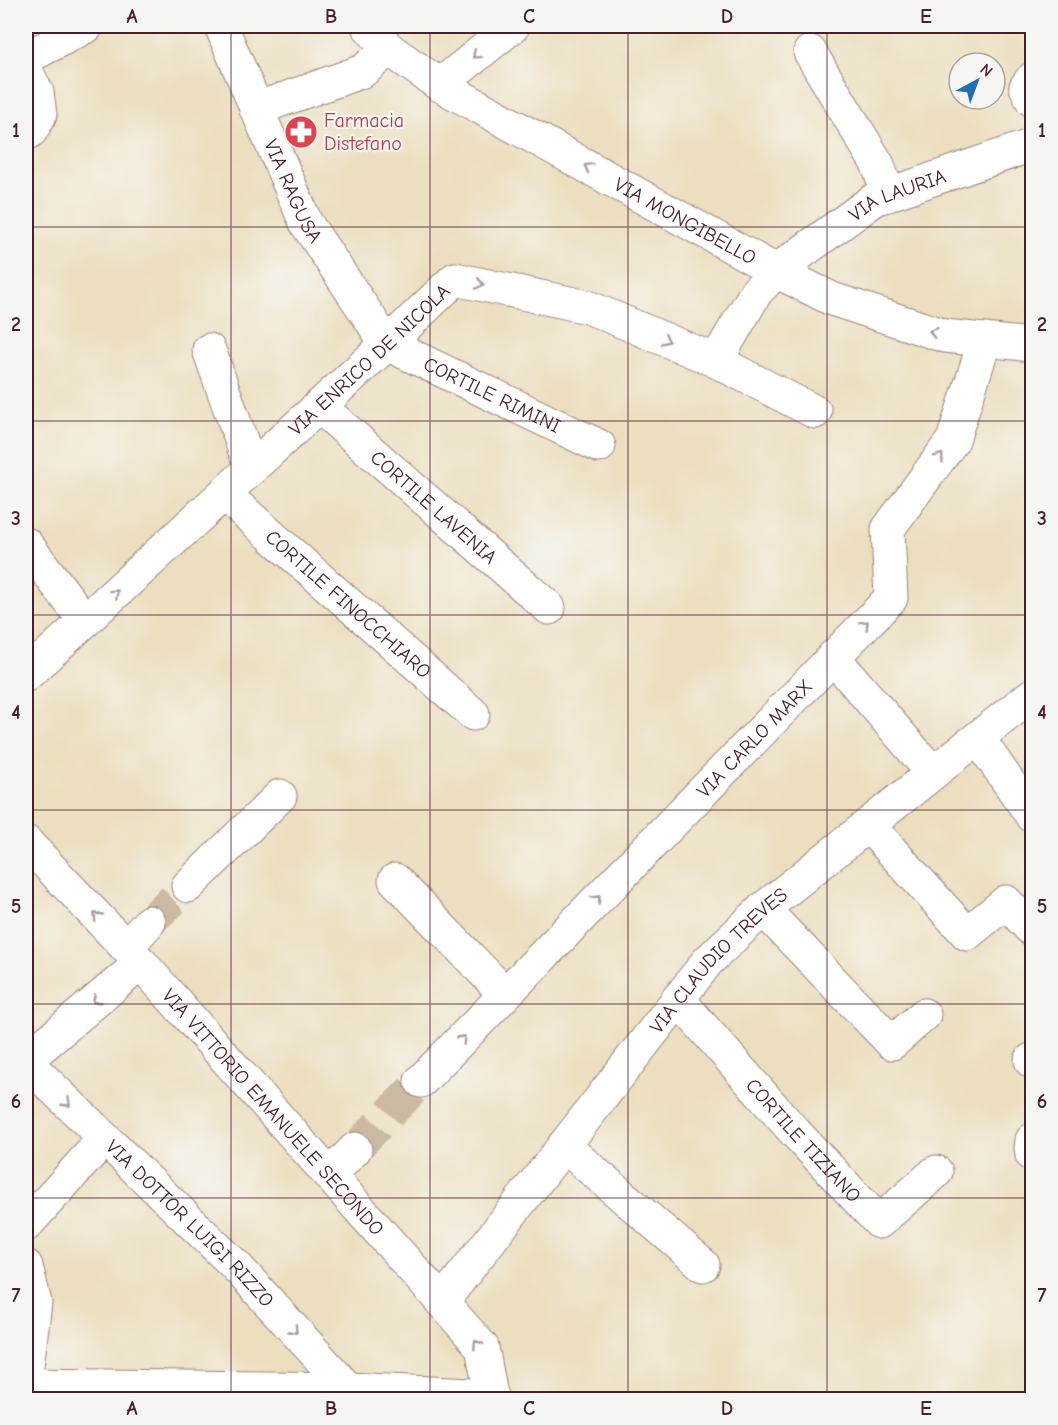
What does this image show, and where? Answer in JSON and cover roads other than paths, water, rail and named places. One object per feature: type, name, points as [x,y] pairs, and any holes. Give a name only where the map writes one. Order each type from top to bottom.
[{"type":"street","points":[[26,58],[87,26]]},
{"type":"street","name":"VIA RAGUSA","points":[[221,26],[306,223],[387,344]]},
{"type":"street","points":[[440,85],[513,26]]},
{"type":"street","points":[[256,109],[363,71],[378,37]]},
{"type":"street","name":"VIA MONGIBELLO","points":[[378,37],[440,85],[776,271],[832,299],[945,336],[1032,345]]},
{"type":"street","points":[[810,52],[878,165],[888,195]]},
{"type":"street","points":[[26,71],[37,92],[40,115],[31,131],[26,134]]},
{"type":"street","points":[[1032,79],[1026,87],[1032,100]]},
{"type":"street","name":"VIA LAURIA","points":[[776,271],[875,199],[1032,145]]},
{"type":"street","points":[[776,271],[756,292],[716,361],[816,412]]},
{"type":"street","name":"VIA ENRICO DE NICOLA","points":[[26,675],[455,279],[588,307],[716,361]]},
{"type":"street","name":"VIA CARLO MARX","points":[[421,1081],[891,598],[888,529],[953,440],[985,340]]},
{"type":"street","name":"CORTILE RIMINI","points":[[387,344],[598,446]]},
{"type":"street","points":[[209,350],[251,468]]},
{"type":"street","name":"CORTILE LAVENIA","points":[[319,406],[549,608]]},
{"type":"street","name":"CORTILE FINOCCHIARO","points":[[224,494],[473,714]]},
{"type":"street","points":[[26,544],[84,621]]},
{"type":"street","points":[[833,657],[933,773]]},
{"type":"street","name":"VIA CLAUDIO TREVES","points":[[442,1302],[708,961],[763,909],[1032,694]]},
{"type":"street","points":[[978,738],[1032,816]]},
{"type":"street","points":[[188,886],[280,796]]},
{"type":"street","points":[[868,825],[967,934],[1006,902],[1032,930]]},
{"type":"street","name":"VIA VITTORIO EMANUELE SECONDO","points":[[26,842],[134,955],[482,1347],[495,1398]]},
{"type":"street","points":[[395,880],[505,994]]},
{"type":"street","points":[[763,909],[892,1043],[924,1015]]},
{"type":"street","points":[[26,1061],[134,955],[149,922]]},
{"type":"street","name":"CORTILE TIZIANO","points":[[678,999],[793,1130],[879,1222],[936,1172]]},
{"type":"street","name":"VIA DOTTOR LUIGI RIZZO","points":[[26,1061],[236,1266],[348,1389]]},
{"type":"street","points":[[26,1226],[104,1139]]},
{"type":"street","points":[[1032,1140],[1032,1155]]},
{"type":"street","points":[[564,1146],[703,1265]]},
{"type":"street","points":[[330,1175],[355,1149]]},
{"type":"street","points":[[26,1266],[35,1303],[36,1386],[348,1389],[418,1396],[495,1398]]},
{"type":"tunnel","points":[[149,922],[188,886]]},
{"type":"tunnel","points":[[355,1149],[421,1081]]},
{"type":"place","name":"Farmacia Distefano","points":[[301,132]]}]
